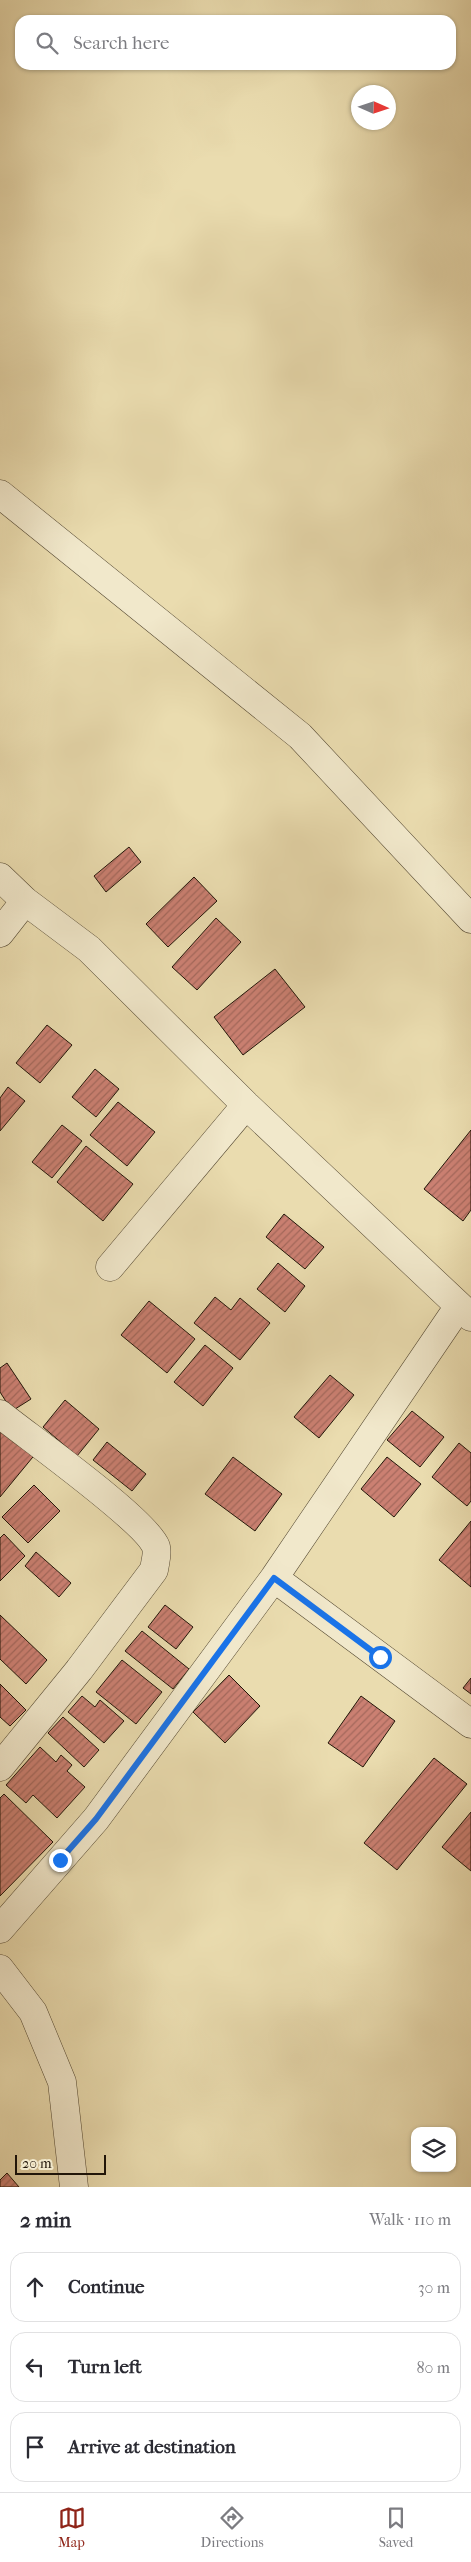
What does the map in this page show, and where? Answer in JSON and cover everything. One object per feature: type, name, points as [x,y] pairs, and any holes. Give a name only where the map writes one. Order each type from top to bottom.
[{"type":"street","points":[[0,494],[300,736],[471,919]]},
{"type":"street","points":[[0,877],[25,901],[89,949],[246,1105],[465,1311],[274,1578],[96,1819],[0,1929]]},
{"type":"street","points":[[0,932],[25,901]]},
{"type":"street","points":[[110,1267],[246,1105]]},
{"type":"street","points":[[0,1414],[129,1516],[156,1546],[156,1558],[154,1570],[85,1662],[0,1767]]},
{"type":"street","points":[[274,1578],[471,1724]]},
{"type":"street","points":[[0,1969],[33,2012],[62,2082],[74,2187]]},
{"type":"building","points":[[129,847],[141,862],[106,892],[94,876]]},
{"type":"building","points":[[194,877],[217,901],[168,947],[146,924]]},
{"type":"building","points":[[216,918],[241,942],[197,990],[172,967]]},
{"type":"building","points":[[275,969],[305,1007],[243,1055],[214,1017]]},
{"type":"building","points":[[47,1025],[72,1045],[40,1083],[16,1063]]},
{"type":"building","points":[[95,1069],[119,1089],[96,1117],[72,1097]]},
{"type":"building","points":[[8,1087],[25,1101],[0,1131],[0,1098]]},
{"type":"building","points":[[118,1102],[155,1132],[127,1166],[90,1135]]},
{"type":"building","points":[[62,1125],[82,1141],[52,1178],[32,1162]]},
{"type":"building","points":[[471,1130],[471,1210],[463,1221],[424,1189]]},
{"type":"building","points":[[86,1146],[133,1184],[103,1221],[57,1182]]},
{"type":"building","points":[[284,1214],[324,1247],[305,1269],[266,1237]]},
{"type":"building","points":[[278,1263],[305,1286],[285,1312],[257,1289]]},
{"type":"building","points":[[215,1297],[231,1310],[240,1298],[270,1323],[240,1360],[194,1323]]},
{"type":"building","points":[[149,1301],[195,1339],[167,1373],[121,1335]]},
{"type":"building","points":[[205,1345],[233,1368],[203,1406],[174,1382]]},
{"type":"building","points":[[7,1363],[31,1399],[12,1411],[0,1392],[0,1368]]},
{"type":"building","points":[[330,1375],[354,1395],[319,1438],[294,1417]]},
{"type":"building","points":[[65,1400],[99,1429],[77,1456],[43,1427]]},
{"type":"building","points":[[412,1411],[444,1437],[420,1467],[387,1440]]},
{"type":"building","points":[[0,1427],[37,1452],[0,1497]]},
{"type":"building","points":[[107,1442],[146,1474],[132,1491],[93,1460]]},
{"type":"building","points":[[459,1443],[471,1453],[471,1501],[467,1506],[432,1477]]},
{"type":"building","points":[[233,1457],[282,1494],[255,1531],[205,1494]]},
{"type":"building","points":[[387,1457],[421,1484],[394,1517],[361,1489]]},
{"type":"building","points":[[34,1485],[60,1511],[28,1543],[2,1517]]},
{"type":"building","points":[[471,1521],[471,1587],[439,1560]]},
{"type":"building","points":[[4,1534],[25,1556],[0,1581],[0,1538]]},
{"type":"building","points":[[36,1552],[71,1583],[59,1597],[25,1566]]},
{"type":"building","points":[[165,1605],[193,1627],[176,1649],[148,1627]]},
{"type":"building","points":[[0,1615],[47,1660],[26,1684],[0,1659]]},
{"type":"building","points":[[142,1631],[189,1669],[173,1689],[125,1651]]},
{"type":"building","points":[[122,1660],[162,1692],[136,1724],[96,1692]]},
{"type":"building","points":[[229,1675],[260,1706],[225,1743],[193,1712]]},
{"type":"building","points":[[471,1678],[471,1694],[463,1688]]},
{"type":"building","points":[[0,1684],[26,1710],[10,1726],[0,1717]]},
{"type":"building","points":[[82,1696],[95,1707],[100,1700],[124,1721],[104,1743],[68,1712]]},
{"type":"building","points":[[361,1696],[395,1721],[363,1767],[328,1743]]},
{"type":"building","points":[[63,1717],[99,1750],[84,1767],[48,1733]]},
{"type":"building","points":[[40,1747],[56,1762],[61,1755],[72,1765],[67,1771],[85,1787],[57,1818],[33,1795],[26,1803],[6,1785]]},
{"type":"building","points":[[434,1758],[467,1784],[397,1870],[364,1843]]},
{"type":"building","points":[[4,1794],[53,1842],[0,1896],[0,1798]]},
{"type":"building","points":[[471,1812],[471,1871],[442,1847]]},
{"type":"building","points":[[7,2173],[19,2187],[0,2187],[0,2180]]},
{"type":"route","points":[[60,1860],[96,1819],[274,1578],[380,1657]]}]
